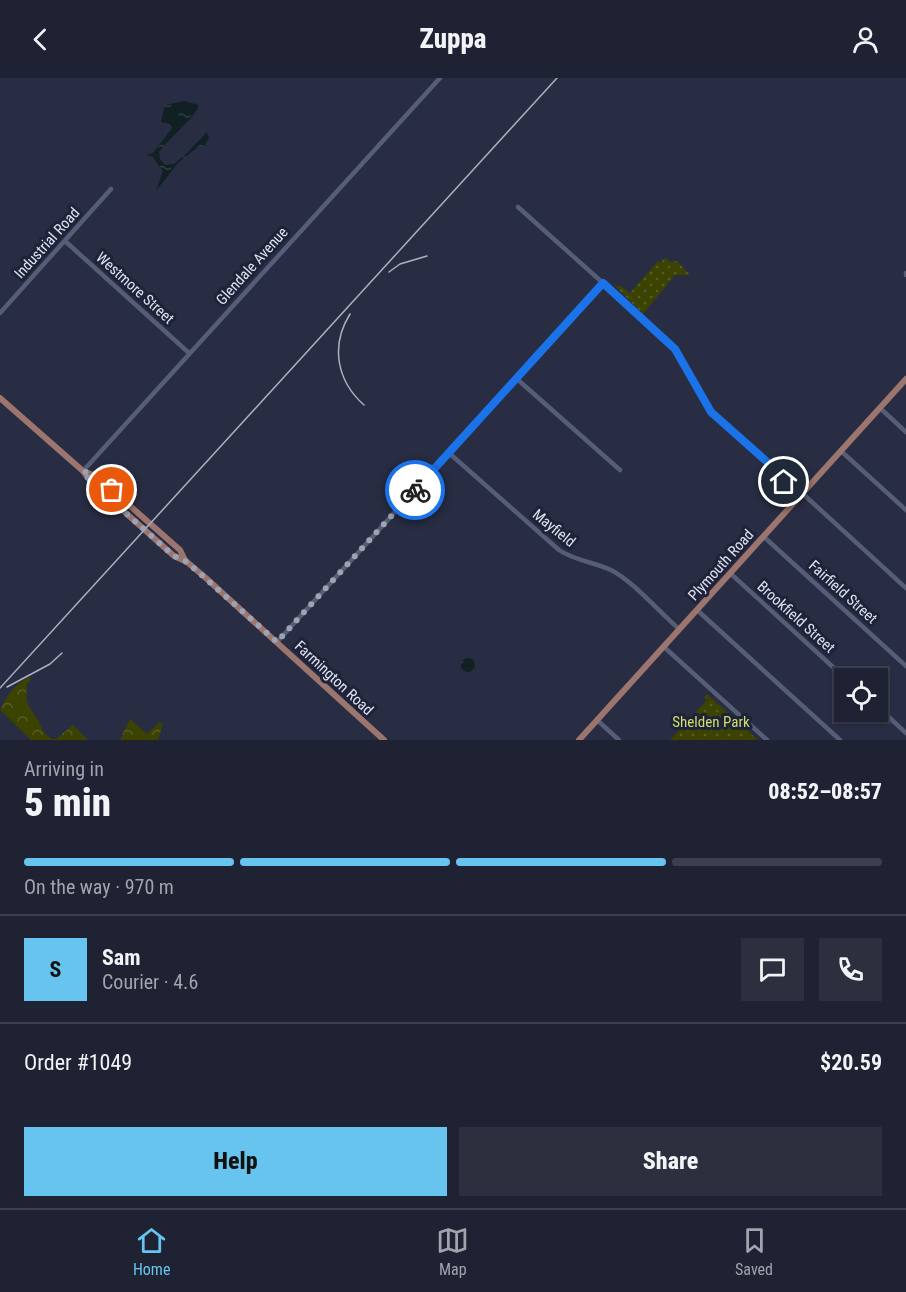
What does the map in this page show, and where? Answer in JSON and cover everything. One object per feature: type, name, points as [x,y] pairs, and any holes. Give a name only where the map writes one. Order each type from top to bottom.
[{"type":"main road","name":"Plymouth Road","points":[[579,740],[906,379]]},
{"type":"main road","name":"Farmington Road","points":[[0,398],[83,471],[96,476],[180,550],[187,562],[384,740]]},
{"type":"street","name":"Glendale Avenue","points":[[83,471],[440,78]]},
{"type":"street","name":"Industrial Road","points":[[0,312],[111,189]]},
{"type":"street","points":[[518,207],[670,343],[711,412],[784,477],[789,476],[798,484],[802,493],[906,588]]},
{"type":"street","name":"Westmore Street","points":[[64,241],[189,353]]},
{"type":"street","points":[[277,642],[603,283]]},
{"type":"street","points":[[517,379],[620,470]]},
{"type":"street","points":[[880,408],[906,432]]},
{"type":"street","points":[[841,451],[906,510]]},
{"type":"street","name":"Mayfield","points":[[449,453],[558,550],[579,561],[602,566],[616,573],[679,629]]},
{"type":"street","name":"Fairfield Street","points":[[764,536],[906,666]]},
{"type":"street","name":"Brookfield Street","points":[[730,573],[834,668]]},
{"type":"street","points":[[697,610],[840,740]]},
{"type":"street","points":[[663,646],[767,740]]},
{"type":"street","points":[[888,716],[906,733]]},
{"type":"street","points":[[597,720],[619,740]]},
{"type":"green space","points":[[665,258],[671,262],[677,261],[690,275],[675,275],[643,314],[616,287],[619,285],[630,293],[658,261],[660,263]]},
{"type":"green space","points":[[29,677],[31,679],[27,684],[26,696],[28,704],[43,731],[52,739],[56,739],[73,725],[88,740],[31,740],[0,710],[11,691]]},
{"type":"green space","name":"Shelden Park","points":[[707,694],[758,740],[670,740],[707,700],[704,697]]},
{"type":"green space","points":[[130,719],[147,734],[160,722],[163,724],[158,740],[120,740]]},
{"type":"water","points":[[184,101],[199,105],[193,115],[163,146],[159,152],[160,159],[165,165],[174,164],[207,132],[209,138],[204,147],[199,146],[178,163],[156,191],[163,171],[152,156],[146,155],[153,153],[172,128],[170,124],[161,122],[165,105]]},
{"type":"water","points":[[465,658],[471,658],[475,665],[471,672],[465,672],[461,668],[461,662]]},
{"type":"railway","points":[[0,688],[557,78]]},
{"type":"railway","points":[[389,272],[400,264],[427,256]]},
{"type":"railway","points":[[350,314],[340,338],[339,362],[348,385],[364,405]]},
{"type":"railway","points":[[7,687],[50,664],[62,653]]},
{"type":"way so far","points":[[112,490],[96,476],[83,471],[91,482],[174,556],[187,562],[277,642],[415,490]]},
{"type":"route","points":[[415,490],[603,283],[670,343],[711,412],[784,477],[784,482]]}]
